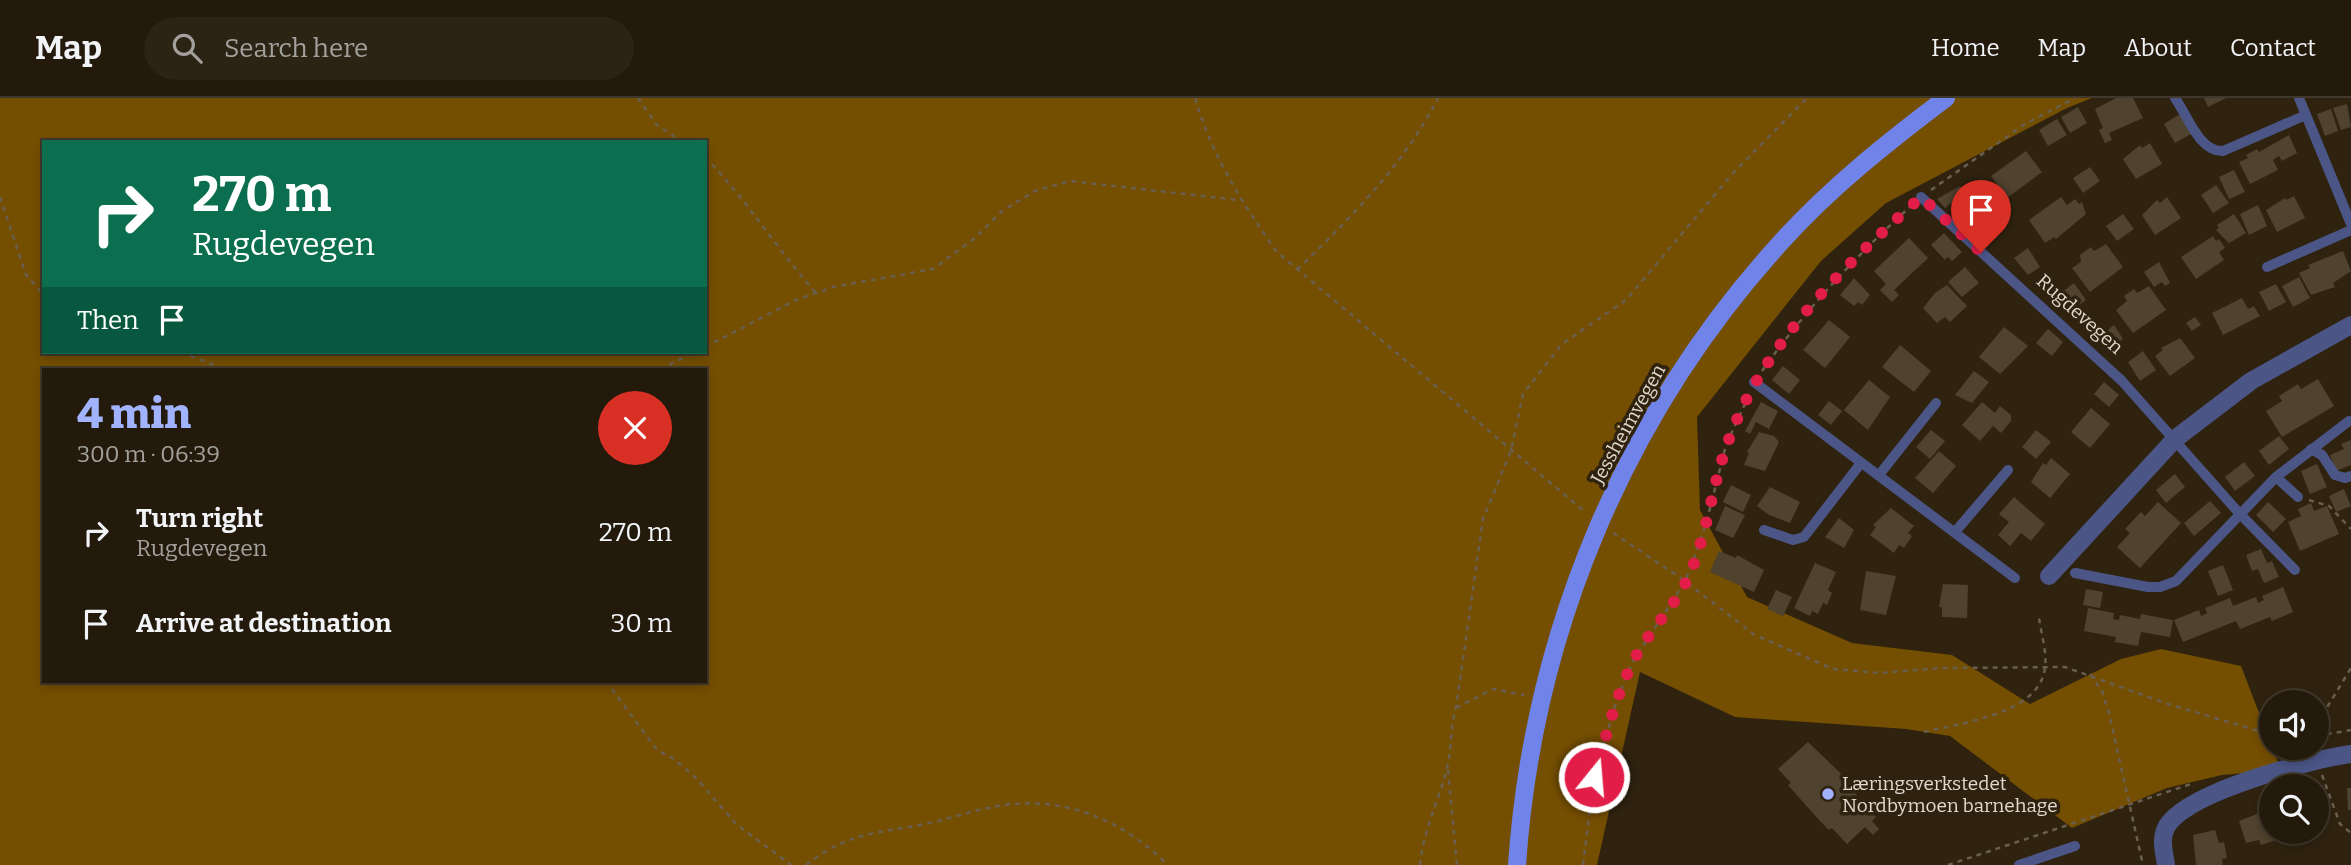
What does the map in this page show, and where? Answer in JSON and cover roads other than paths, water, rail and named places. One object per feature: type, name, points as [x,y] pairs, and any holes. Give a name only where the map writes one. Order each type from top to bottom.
[{"type":"main road","name":"Jessheimvegen","points":[[1517,865],[1540,700],[1562,618],[1602,516],[1628,461],[1683,367],[1725,310],[1784,239],[1858,167],[1946,98]]},
{"type":"street","points":[[2049,576],[2175,439],[2251,381],[2351,325]]},
{"type":"street","points":[[2166,865],[2162,840],[2169,823],[2186,811],[2232,786],[2316,759],[2351,754]]},
{"type":"lane","points":[[2175,98],[2204,146],[2212,152],[2223,152],[2306,115]]},
{"type":"lane","points":[[2299,98],[2351,224]]},
{"type":"lane","name":"Rugdevegen","points":[[1921,197],[2122,381],[2239,513],[2295,570]]},
{"type":"lane","points":[[2267,267],[2351,230]]},
{"type":"lane","points":[[1754,382],[2015,578]]},
{"type":"lane","points":[[1879,475],[1936,404]]},
{"type":"lane","points":[[2075,573],[2160,587],[2176,581],[2276,477],[2349,421]]},
{"type":"lane","points":[[2311,449],[2322,456],[2335,475],[2345,478],[2351,476]]},
{"type":"lane","points":[[1764,530],[1793,540],[1804,537],[1861,463]]},
{"type":"lane","points":[[1955,532],[2008,470]]},
{"type":"lane","points":[[2276,477],[2298,497]]},
{"type":"lane","points":[[2019,865],[2075,846]]},
{"type":"place","name":"Læringsverkstedet Nordbymoen barnehage","points":[[1828,794]]}]
